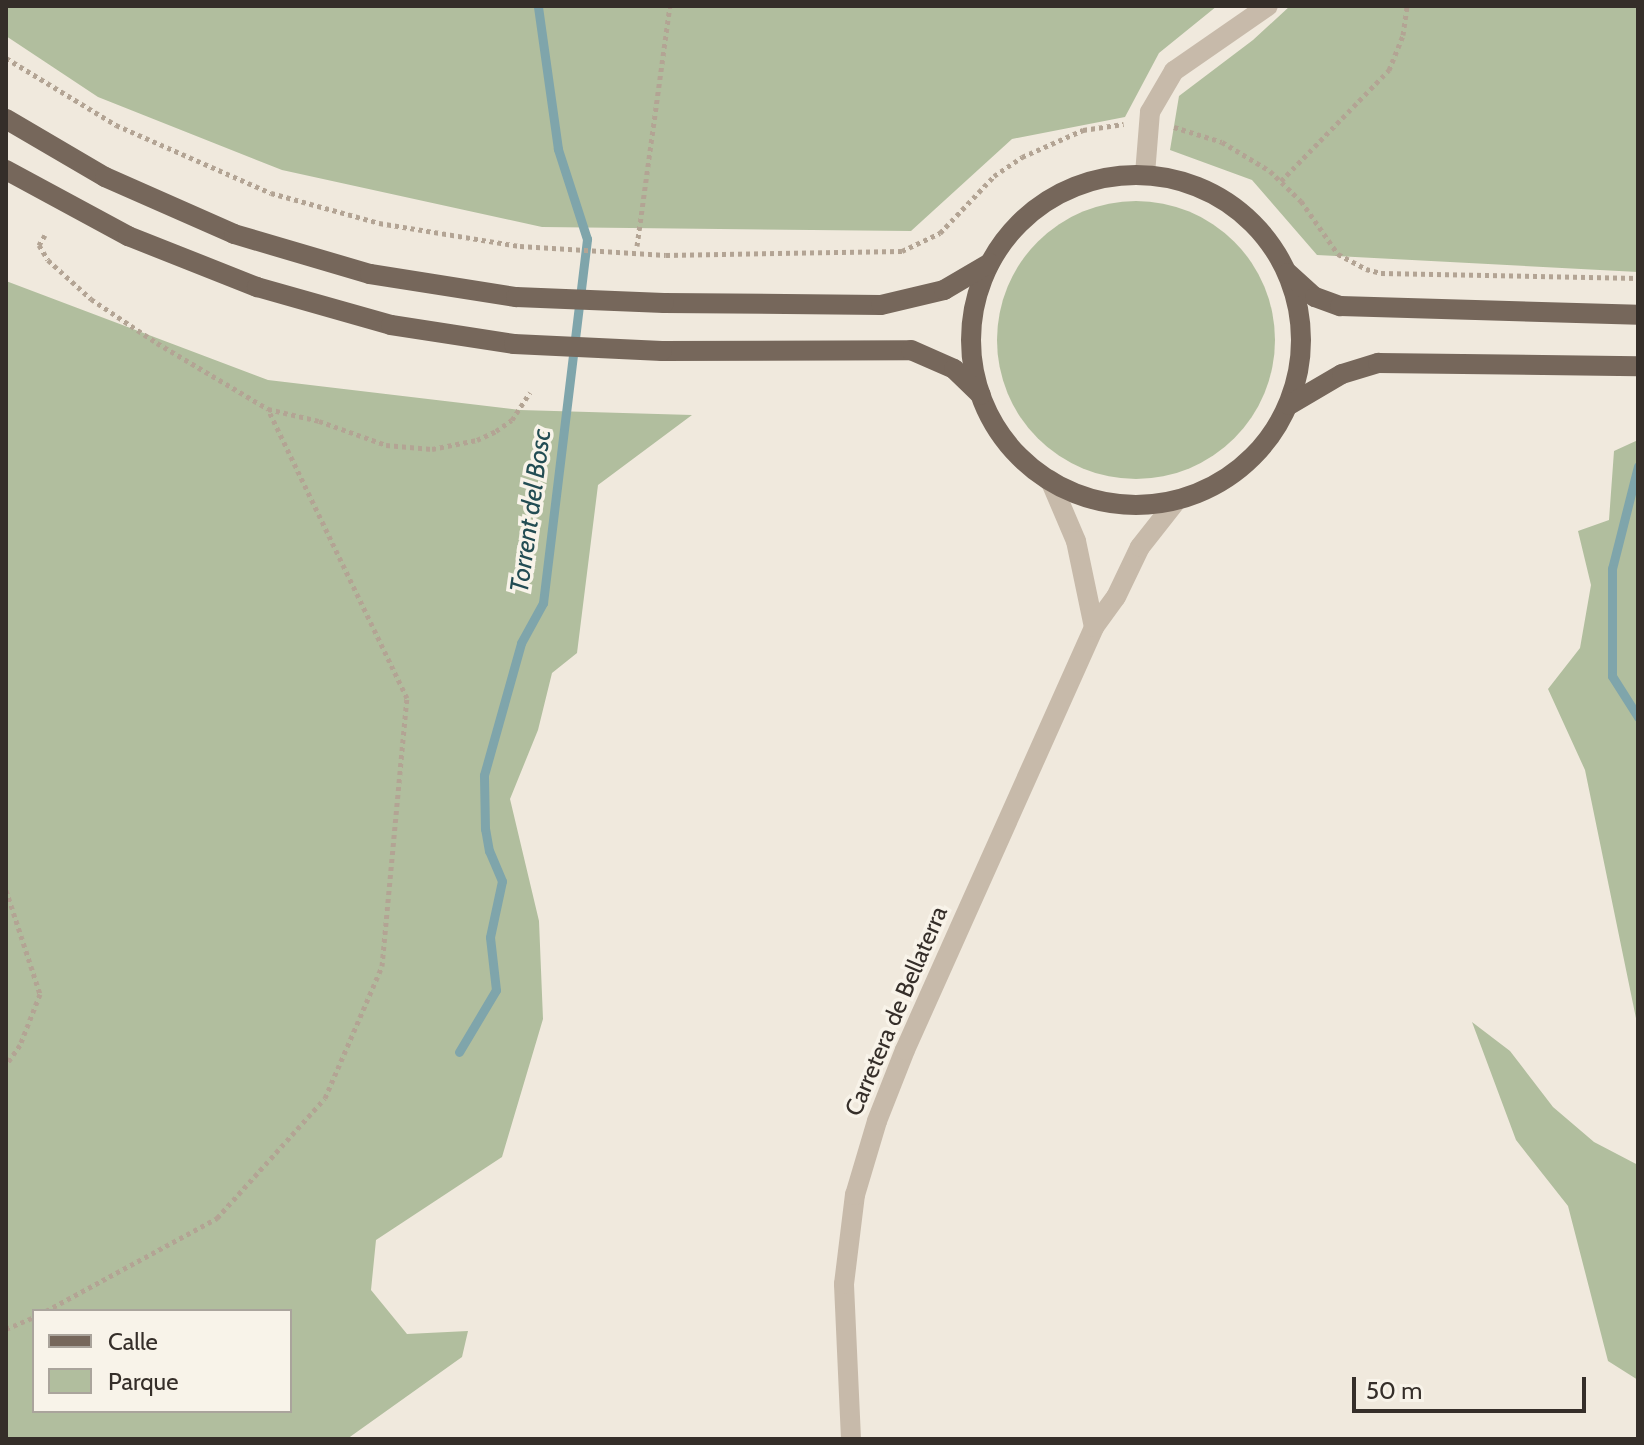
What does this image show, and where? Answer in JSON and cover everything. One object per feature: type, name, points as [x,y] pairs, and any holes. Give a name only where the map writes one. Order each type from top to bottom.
[{"type":"main road","points":[[6,119],[105,177],[234,234],[370,274],[516,297],[664,303],[881,305],[944,290],[990,263]]},
{"type":"main road","points":[[6,170],[128,236],[257,287],[391,325],[514,344],[662,351],[911,350],[954,369],[981,395]]},
{"type":"main road","points":[[1145,174],[1180,179],[1217,196],[1242,213],[1267,239],[1288,273],[1297,304],[1301,338],[1299,370],[1289,405],[1265,442],[1232,474],[1207,489],[1177,500],[1143,505],[1112,503],[1080,495],[1024,462],[998,429],[981,395],[972,355],[972,323],[990,263],[1021,221],[1044,203],[1078,185],[1110,177],[1145,174]]},
{"type":"main road","points":[[1288,273],[1315,297],[1340,306],[1638,315]]},
{"type":"main road","points":[[1289,405],[1359,366],[1412,361],[1638,366]]},
{"type":"street","points":[[1145,174],[1150,112],[1174,71],[1268,6]]},
{"type":"street","points":[[1050,480],[1076,541],[1094,627]]},
{"type":"street","name":"Carretera de Bellaterra","points":[[851,1439],[844,1284],[848,1236],[865,1158],[905,1050],[1094,627],[1116,597],[1140,547],[1177,500]]},
{"type":"path","points":[[637,246],[670,6]]},
{"type":"path","points":[[1281,181],[1389,70],[1403,35],[1407,6]]},
{"type":"path","points":[[6,58],[116,125],[205,167],[271,193],[379,223],[520,246],[666,255],[902,251],[921,245],[940,233],[994,176],[1022,157],[1083,130],[1125,124]]},
{"type":"path","points":[[1172,126],[1237,149],[1281,181],[1301,201],[1328,242],[1351,263],[1381,273],[1638,278]]},
{"type":"path","points":[[45,235],[39,245],[48,260],[91,299],[157,343],[268,409],[319,421],[386,445],[432,449],[477,440],[496,431],[512,420],[530,392]]},
{"type":"path","points":[[50,1309],[217,1218],[325,1098],[382,966],[407,698],[268,409]]},
{"type":"path","points":[[6,890],[40,994],[20,1045],[6,1065]]},
{"type":"path","points":[[6,1329],[32,1318]]},
{"type":"green space","points":[[6,6],[1217,6],[1159,53],[1125,117],[1012,139],[911,231],[542,227],[282,170],[98,97],[6,36]]},
{"type":"green space","points":[[1290,6],[1638,6],[1638,272],[1317,255],[1252,180],[1170,150],[1179,96],[1253,40]]},
{"type":"green space","points":[[1150,201],[1202,217],[1235,241],[1265,287],[1273,313],[1273,367],[1265,393],[1235,439],[1189,469],[1150,479],[1122,479],[1070,463],[1037,439],[1028,428],[1013,406],[999,367],[997,326],[1013,274],[1037,241],[1048,232],[1070,217],[1109,203]]},
{"type":"green space","points":[[6,281],[268,380],[520,410],[692,415],[598,485],[577,653],[552,673],[538,730],[510,799],[539,921],[543,1019],[502,1157],[376,1240],[371,1290],[407,1334],[468,1331],[462,1357],[347,1439],[6,1439]]},
{"type":"green space","points":[[1638,440],[1638,1028],[1585,770],[1548,689],[1580,648],[1591,585],[1578,531],[1609,520],[1614,451]]},
{"type":"green space","points":[[1472,1022],[1510,1051],[1553,1107],[1594,1142],[1638,1165],[1638,1380],[1608,1361],[1568,1206],[1516,1140]]},
{"type":"waterway","name":"Torrent del Bosc","points":[[459,1052],[496,990],[490,937],[502,881],[489,851],[485,829],[484,775],[521,643],[543,603],[587,239],[558,149],[538,6]]},
{"type":"waterway","points":[[1638,466],[1612,569],[1612,676],[1638,717]]}]
